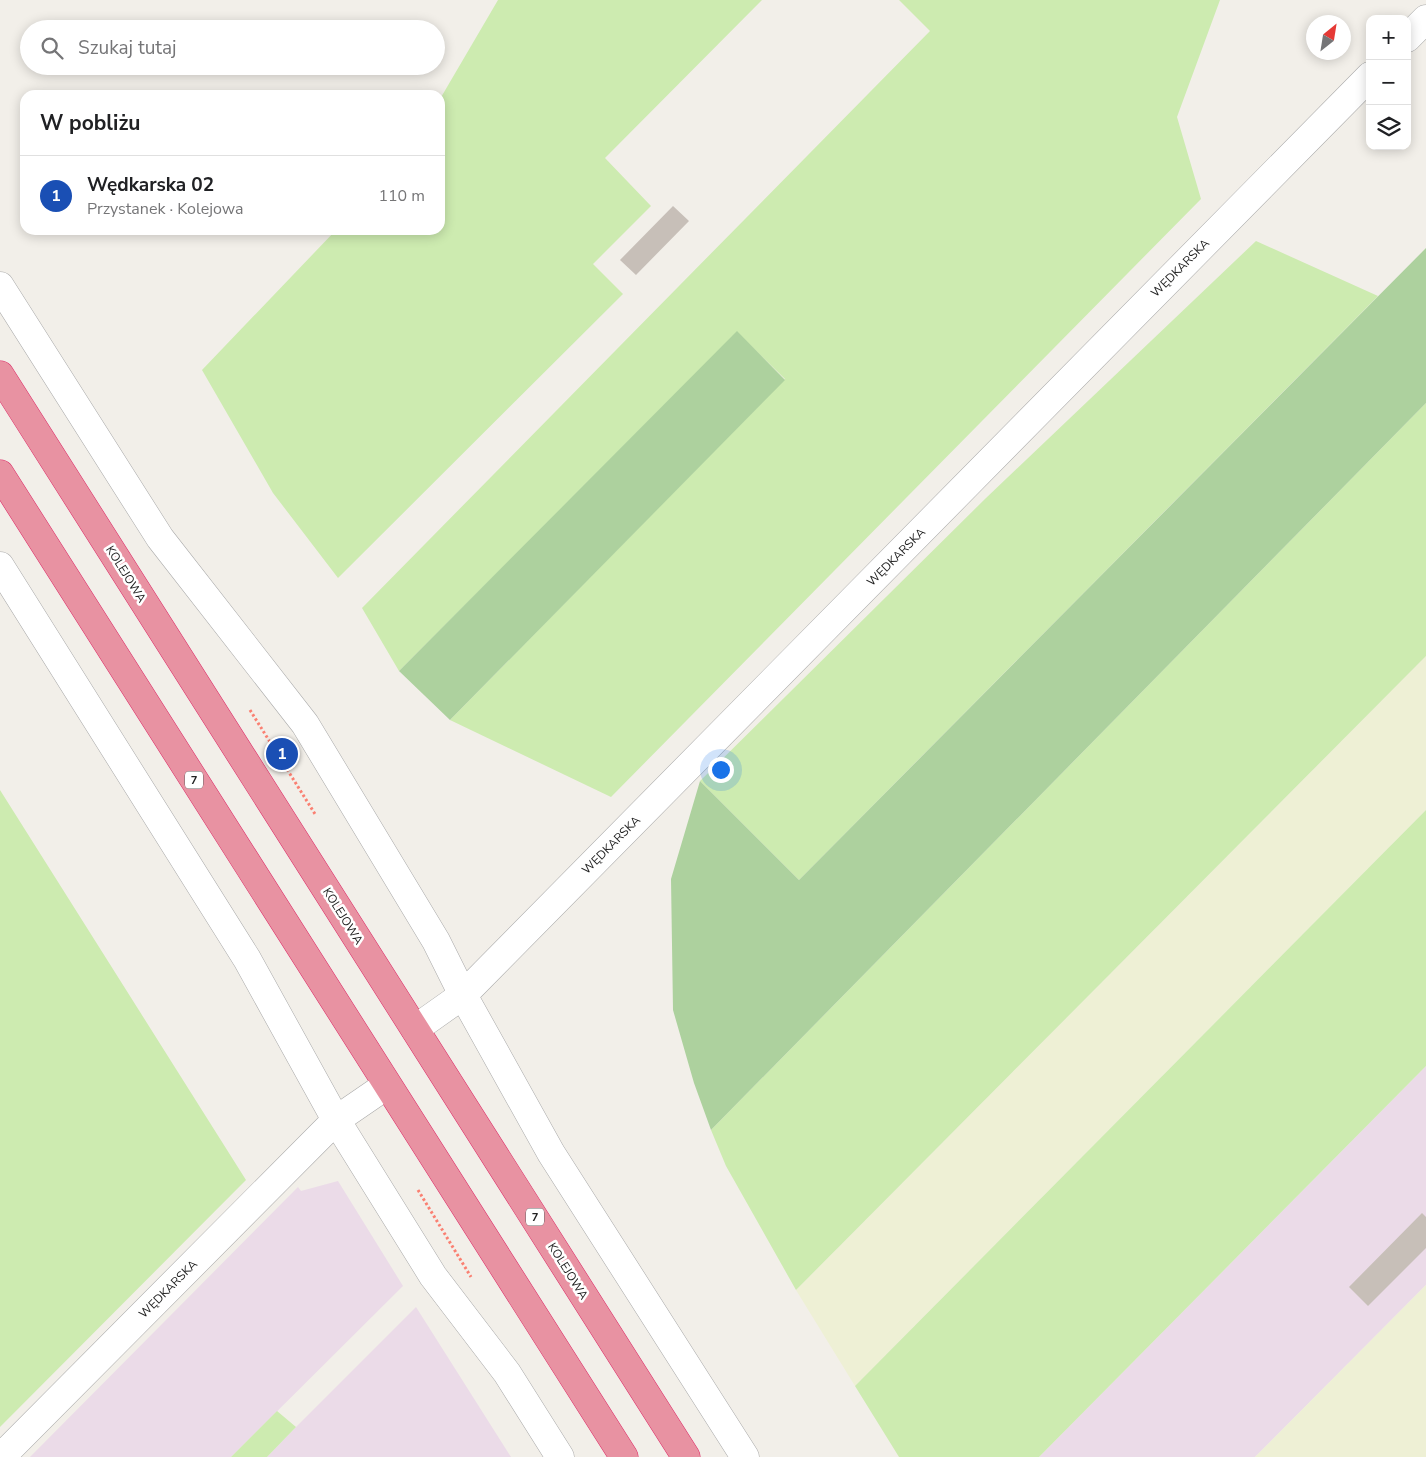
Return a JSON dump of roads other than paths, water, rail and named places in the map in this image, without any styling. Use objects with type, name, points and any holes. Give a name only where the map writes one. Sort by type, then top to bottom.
[{"type":"highway","name":"KOLEJOWA","points":[[0,375],[686,1457]]},
{"type":"highway","name":"7","points":[[0,474],[624,1457]]},
{"type":"street","points":[[1411,34],[1426,19]]},
{"type":"street","name":"WĘDKARSKA","points":[[415,1029],[463,995],[1366,80]]},
{"type":"street","points":[[0,286],[160,538],[305,724],[436,941],[463,995],[551,1152],[745,1457]]},
{"type":"street","points":[[0,566],[247,959],[336,1120],[433,1276],[506,1373],[560,1457]]},
{"type":"street","name":"WĘDKARSKA","points":[[1,1457],[336,1120],[387,1085]]},
{"type":"place","name":"Wędkarska 02","points":[[282,754]]}]
